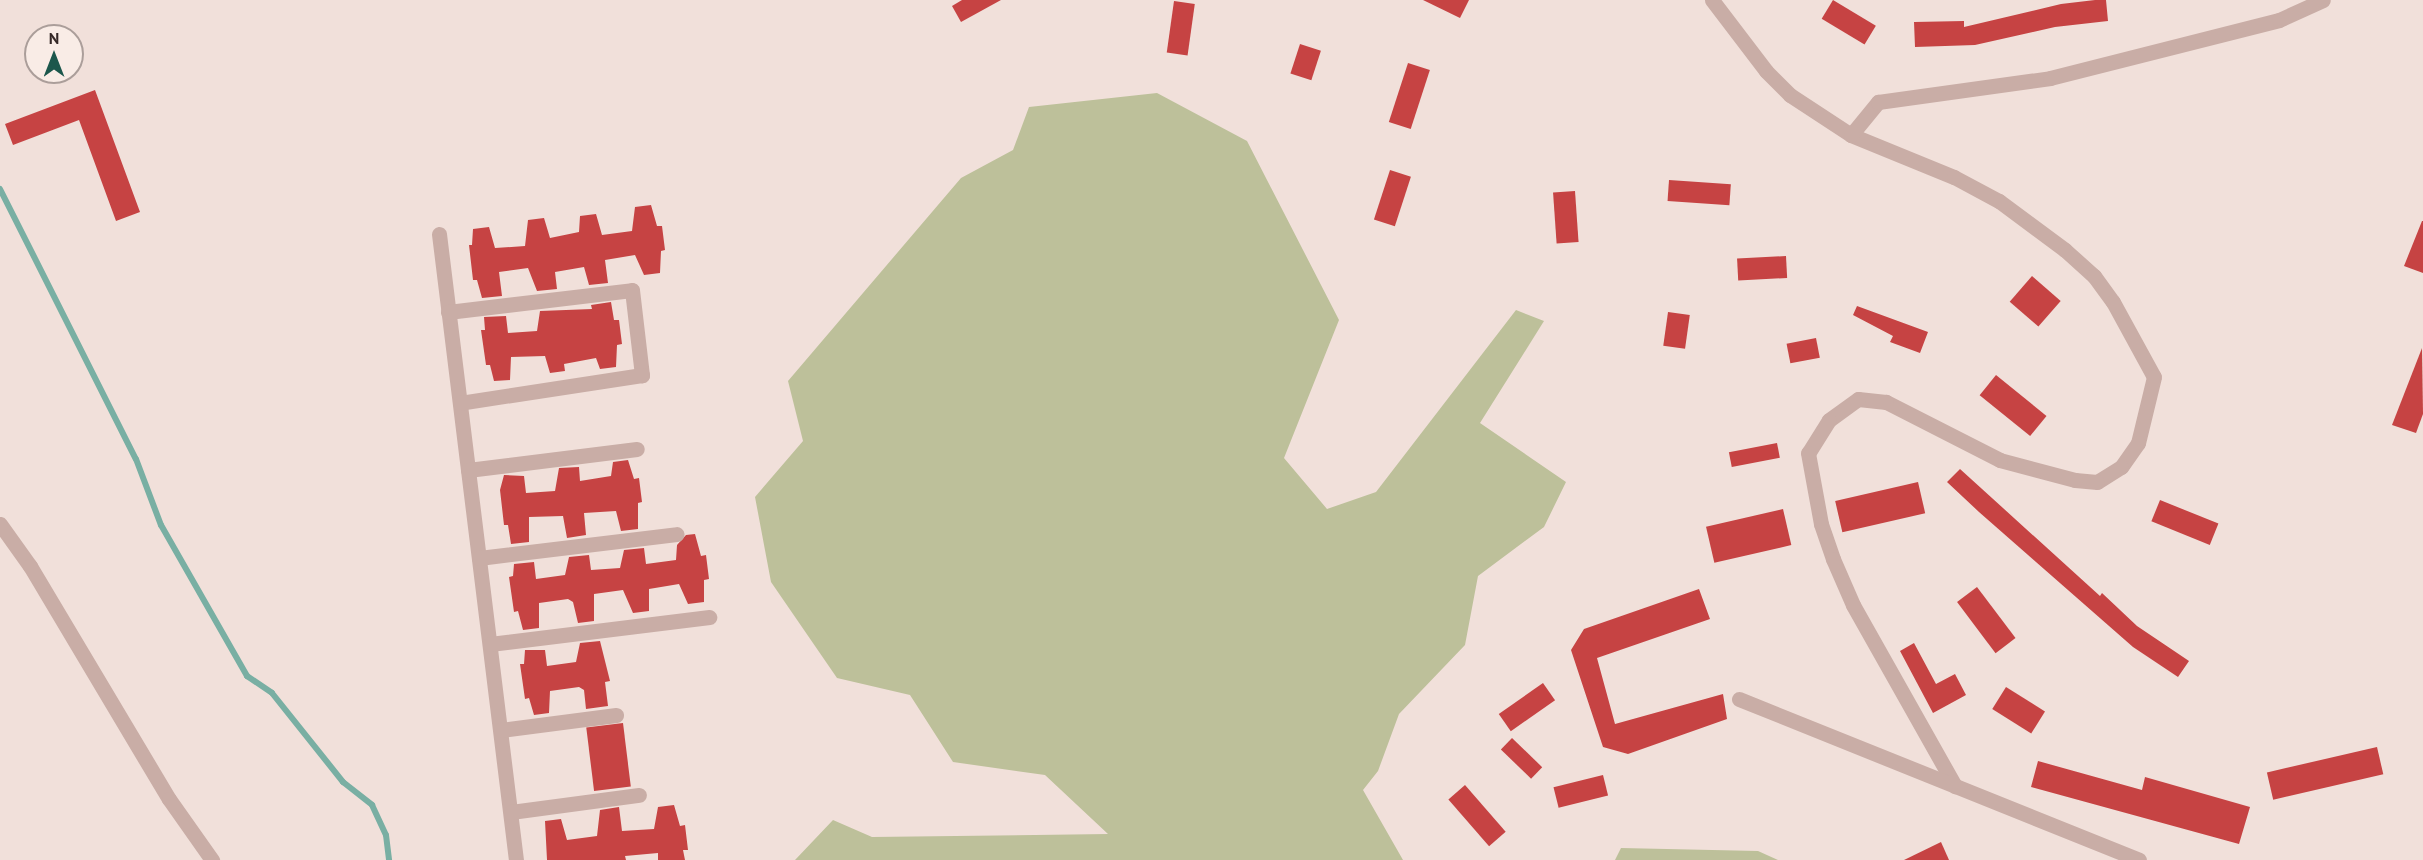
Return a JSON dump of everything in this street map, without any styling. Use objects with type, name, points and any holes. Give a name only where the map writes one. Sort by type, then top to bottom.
[{"type":"street","points":[[1712,0],[1766,71],[1790,95],[1851,135],[1954,177],[2035,225],[2094,276],[2138,344],[2154,377],[2138,443],[2121,467],[2097,482],[2075,480],[2000,460],[1886,402],[1858,399],[1828,420],[1808,453],[1821,524],[1853,605],[1955,786]]},
{"type":"street","points":[[1851,135],[1878,102],[2050,78],[2279,20],[2323,0]]},
{"type":"street","points":[[439,234],[516,860]]},
{"type":"street","points":[[448,312],[632,290],[642,375],[460,403]]},
{"type":"street","points":[[468,470],[637,449]]},
{"type":"street","points":[[0,524],[30,566],[169,799],[212,860]]},
{"type":"street","points":[[479,558],[677,534]]},
{"type":"street","points":[[490,644],[709,617]]},
{"type":"street","points":[[1739,699],[2139,860]]},
{"type":"street","points":[[501,730],[616,715]]},
{"type":"street","points":[[511,812],[639,795]]},
{"type":"green space","points":[[1157,93],[1247,141],[1339,320],[1284,458],[1327,509],[1376,492],[1516,310],[1544,321],[1480,423],[1566,482],[1544,527],[1478,576],[1465,645],[1399,714],[1378,771],[1363,790],[1403,860],[795,860],[833,820],[872,837],[1108,834],[1045,775],[953,762],[910,695],[837,678],[771,582],[755,497],[803,441],[788,381],[961,178],[1013,150],[1029,107]]},
{"type":"green space","points":[[1621,848],[1758,851],[1778,860],[1615,860]]},
{"type":"building","points":[[962,0],[1001,0],[961,22],[952,6]]},
{"type":"building","points":[[1423,0],[1469,0],[1460,18]]},
{"type":"building","points":[[1833,0],[1876,26],[1865,45],[1822,19]]},
{"type":"building","points":[[2106,0],[2108,21],[2055,27],[1975,45],[1915,47],[1914,22],[1964,21],[1964,27],[2061,4]]},
{"type":"building","points":[[1174,1],[1195,4],[1188,55],[1167,52]]},
{"type":"building","points":[[1300,44],[1321,51],[1311,80],[1290,73]]},
{"type":"building","points":[[1408,63],[1430,70],[1411,129],[1389,122]]},
{"type":"building","points":[[95,90],[140,212],[116,221],[79,120],[13,145],[5,124]]},
{"type":"building","points":[[1390,170],[1411,177],[1395,226],[1374,219]]},
{"type":"building","points":[[1669,180],[1731,184],[1729,205],[1668,201]]},
{"type":"building","points":[[1575,191],[1579,242],[1557,243],[1553,193]]},
{"type":"building","points":[[651,205],[657,226],[662,226],[665,250],[661,251],[660,273],[644,275],[635,255],[605,260],[608,283],[589,285],[584,267],[555,272],[557,289],[537,291],[528,268],[499,272],[502,296],[482,298],[477,280],[473,280],[469,245],[472,245],[473,229],[489,227],[495,248],[525,246],[528,220],[544,218],[550,238],[579,232],[580,216],[596,214],[602,235],[632,231],[635,207]]},
{"type":"building","points":[[2423,221],[2423,273],[2404,266]]},
{"type":"building","points":[[1786,256],[1787,278],[1738,281],[1737,259]]},
{"type":"building","points":[[2032,276],[2061,301],[2038,327],[2010,302]]},
{"type":"building","points":[[611,302],[614,320],[619,320],[622,344],[617,345],[616,367],[600,369],[596,358],[564,364],[565,371],[550,373],[545,356],[511,357],[510,380],[494,381],[490,365],[486,365],[481,330],[485,330],[484,317],[506,316],[508,333],[537,331],[540,311],[592,309],[591,305]]},
{"type":"building","points":[[1857,306],[1928,332],[1920,353],[1890,342],[1893,336],[1853,315]]},
{"type":"building","points":[[1668,312],[1690,315],[1685,349],[1663,346]]},
{"type":"building","points":[[1816,338],[1820,358],[1790,363],[1787,344]]},
{"type":"building","points":[[2422,348],[2423,414],[2416,433],[2392,425]]},
{"type":"building","points":[[1996,375],[2047,416],[2030,436],[1980,395]]},
{"type":"building","points":[[1777,443],[1780,458],[1732,467],[1729,452]]},
{"type":"building","points":[[628,460],[634,479],[639,478],[642,502],[638,503],[638,529],[621,531],[616,511],[584,513],[586,535],[567,538],[563,516],[529,517],[529,542],[511,544],[508,525],[504,525],[500,490],[504,475],[524,476],[526,493],[555,491],[559,468],[579,467],[580,481],[611,476],[613,462]]},
{"type":"building","points":[[1960,469],[2100,596],[2102,593],[2137,626],[2189,661],[2178,677],[2133,647],[1947,482]]},
{"type":"building","points":[[1918,482],[1925,513],[1842,532],[1835,501]]},
{"type":"building","points":[[2160,500],[2218,524],[2210,545],[2151,521]]},
{"type":"building","points":[[1783,509],[1791,545],[1714,563],[1706,527]]},
{"type":"building","points":[[695,534],[701,556],[706,555],[709,579],[704,580],[704,602],[688,604],[679,584],[649,589],[649,611],[633,613],[623,590],[594,594],[594,621],[578,623],[573,602],[568,599],[539,603],[539,628],[523,630],[518,611],[514,612],[509,577],[513,576],[514,564],[534,562],[536,579],[565,575],[569,557],[589,555],[591,570],[620,568],[624,550],[644,548],[646,564],[676,560],[677,545],[686,535]]},
{"type":"building","points":[[1977,587],[2016,638],[1996,653],[1957,602]]},
{"type":"building","points":[[1699,589],[1710,619],[1597,658],[1615,724],[1723,694],[1727,719],[1628,754],[1603,747],[1571,650],[1584,629]]},
{"type":"building","points":[[600,641],[610,681],[605,682],[608,706],[586,709],[584,690],[579,687],[550,691],[549,713],[534,715],[529,698],[525,699],[520,664],[524,664],[525,650],[545,650],[547,666],[576,662],[580,643]]},
{"type":"building","points":[[1914,643],[1936,684],[1955,674],[1966,695],[1933,713],[1900,651]]},
{"type":"building","points":[[1543,683],[1555,700],[1511,731],[1499,714]]},
{"type":"building","points":[[2006,687],[2045,711],[2031,733],[1992,709]]},
{"type":"building","points":[[623,723],[631,787],[594,791],[586,728]]},
{"type":"building","points":[[1512,738],[1542,767],[1531,779],[1501,750]]},
{"type":"building","points":[[2377,747],[2383,774],[2273,800],[2267,772]]},
{"type":"building","points":[[2038,761],[2142,790],[2145,777],[2250,807],[2239,844],[2031,787]]},
{"type":"building","points":[[1603,775],[1608,795],[1559,808],[1554,787]]},
{"type":"building","points":[[1465,785],[1506,832],[1489,846],[1448,799]]},
{"type":"building","points":[[674,805],[680,826],[685,825],[688,850],[683,850],[685,860],[658,860],[658,853],[625,856],[626,860],[547,860],[545,821],[561,819],[567,840],[597,836],[600,810],[619,807],[622,831],[654,829],[658,807]]},
{"type":"building","points":[[1941,842],[1949,860],[1904,860]]},
{"type":"waterway","points":[[0,189],[136,459],[161,525],[247,676],[272,693],[343,782],[372,805],[386,835],[389,860]]}]
